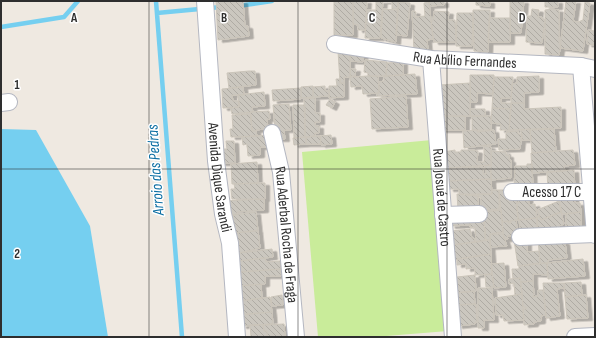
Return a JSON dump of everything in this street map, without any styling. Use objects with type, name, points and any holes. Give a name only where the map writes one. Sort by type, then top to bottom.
[{"type":"street","name":"Avenida Dique Sarandi","points":[[205,1],[216,161],[223,214],[230,243],[237,337]]},
{"type":"street","name":"Rua Abílio Fernandes","points":[[335,44],[431,59],[588,68]]},
{"type":"street","name":"Rua Josué de Castro","points":[[431,59],[453,337]]},
{"type":"street","points":[[520,237],[595,234],[592,192],[588,68]]},
{"type":"street","name":"Rua Aderbal Rocha de Fraga","points":[[272,133],[281,172],[296,337]]},
{"type":"street","name":"Acesso 17 C","points":[[512,192],[592,192]]},
{"type":"street","points":[[443,215],[479,214]]},
{"type":"street","points":[[575,337],[595,336]]},
{"type":"green space","points":[[432,140],[448,331],[374,337],[318,337],[302,152]]},
{"type":"water","points":[[1,129],[36,130],[90,226],[108,337],[1,337]]},
{"type":"building","points":[[216,1],[243,1],[245,26],[248,26],[249,36],[218,40]]},
{"type":"building","points":[[334,1],[353,2],[353,35],[334,35]]},
{"type":"building","points":[[353,1],[367,1],[365,30],[358,30],[358,25],[353,24]]},
{"type":"building","points":[[376,1],[383,1],[380,38],[365,38],[367,10],[376,10]]},
{"type":"building","points":[[383,1],[396,1],[398,3],[398,9],[392,9],[392,2]]},
{"type":"building","points":[[429,1],[444,1],[444,5],[430,6]]},
{"type":"building","points":[[476,1],[490,1],[490,6],[476,5]]},
{"type":"building","points":[[510,1],[524,1],[521,33],[510,33]]},
{"type":"building","points":[[545,1],[558,1],[558,7],[545,7]]},
{"type":"building","points":[[566,1],[576,1],[573,21],[578,22],[583,20],[585,2],[590,3],[583,51],[560,48]]},
{"type":"building","points":[[398,2],[410,3],[407,36],[396,35]]},
{"type":"building","points":[[429,2],[433,39],[427,40],[428,49],[426,51],[414,51],[412,11],[416,12],[415,17],[425,16],[424,3]]},
{"type":"building","points":[[383,9],[398,10],[396,42],[381,38]]},
{"type":"building","points":[[532,9],[539,10],[538,17],[542,17],[542,19],[545,20],[542,43],[526,42],[527,16],[531,16]]},
{"type":"building","points":[[473,10],[490,10],[488,52],[474,51]]},
{"type":"building","points":[[545,10],[559,10],[559,44],[561,44],[559,55],[545,54]]},
{"type":"building","points":[[434,11],[449,12],[448,20],[455,20],[456,42],[434,42],[431,21],[433,21]]},
{"type":"building","points":[[457,13],[473,13],[472,46],[456,46]]},
{"type":"building","points":[[489,18],[510,18],[510,42],[488,42]]},
{"type":"building","points":[[588,30],[595,31],[595,45],[587,44]]},
{"type":"building","points":[[338,51],[350,51],[350,77],[344,77],[344,83],[340,83]]},
{"type":"building","points":[[350,52],[364,53],[363,62],[350,61]]},
{"type":"building","points":[[365,60],[387,62],[386,76],[368,76],[368,73],[364,72]]},
{"type":"building","points":[[403,62],[403,75],[386,76],[387,63]]},
{"type":"building","points":[[350,69],[356,69],[355,76],[350,76]]},
{"type":"building","points":[[255,71],[256,85],[229,88],[227,73]]},
{"type":"building","points":[[415,74],[417,94],[377,96],[377,93],[379,93],[379,82],[384,81],[384,76]]},
{"type":"building","points":[[470,75],[494,75],[493,94],[477,93],[477,102],[470,102]]},
{"type":"building","points":[[378,76],[379,93],[363,94],[362,86],[351,87],[350,77]]},
{"type":"building","points":[[539,76],[539,92],[524,93],[524,103],[511,103],[512,84],[517,83],[517,77]]},
{"type":"building","points":[[494,77],[513,77],[511,98],[501,98],[501,103],[511,103],[511,109],[492,108]]},
{"type":"building","points":[[336,79],[340,79],[340,83],[344,83],[344,97],[329,98],[329,86],[337,86]]},
{"type":"building","points":[[470,83],[470,116],[441,116],[439,85]]},
{"type":"building","points":[[313,86],[313,97],[301,98],[301,87]]},
{"type":"building","points":[[325,86],[325,91],[329,91],[329,96],[313,97],[313,87]]},
{"type":"building","points":[[243,87],[244,95],[232,95],[233,101],[239,101],[239,107],[223,108],[222,89]]},
{"type":"building","points":[[301,88],[301,99],[273,101],[272,90]]},
{"type":"building","points":[[264,92],[265,106],[252,107],[253,112],[232,114],[231,108],[239,107],[238,95]]},
{"type":"building","points":[[406,96],[408,127],[372,129],[370,99]]},
{"type":"building","points":[[315,98],[315,113],[320,113],[320,122],[315,122],[315,126],[319,126],[319,133],[315,133],[315,136],[305,137],[304,99]]},
{"type":"building","points":[[330,99],[335,102],[332,108],[326,105]]},
{"type":"building","points":[[511,103],[524,103],[524,109],[561,107],[561,128],[509,130]]},
{"type":"building","points":[[289,104],[291,130],[284,130],[285,139],[276,139],[273,105]]},
{"type":"building","points":[[293,105],[305,105],[305,137],[294,138]]},
{"type":"building","points":[[492,108],[511,109],[509,130],[500,130],[501,124],[491,123]]},
{"type":"building","points":[[470,109],[485,109],[485,116],[470,116]]},
{"type":"building","points":[[269,111],[270,119],[267,119],[268,128],[252,131],[250,112]]},
{"type":"building","points":[[251,114],[252,131],[256,131],[257,136],[231,137],[230,129],[233,129],[232,115]]},
{"type":"building","points":[[441,116],[465,116],[465,130],[442,130]]},
{"type":"building","points":[[472,116],[491,116],[491,130],[472,130]]},
{"type":"building","points":[[530,129],[531,140],[522,140],[521,130]]},
{"type":"building","points":[[554,129],[556,151],[532,153],[530,130]]},
{"type":"building","points":[[477,130],[477,132],[494,130],[496,144],[464,148],[463,131]]},
{"type":"building","points":[[518,131],[518,134],[522,134],[520,149],[499,150],[498,139],[506,139],[506,132]]},
{"type":"building","points":[[268,135],[268,147],[260,147],[260,155],[248,156],[247,144],[243,145],[242,137]]},
{"type":"building","points":[[331,135],[332,144],[321,145],[320,136]]},
{"type":"building","points":[[320,136],[321,144],[306,144],[306,137]]},
{"type":"building","points":[[306,137],[306,144],[294,145],[293,138]]},
{"type":"building","points":[[226,141],[234,141],[235,163],[221,163],[221,149],[227,149]]},
{"type":"building","points":[[484,146],[491,147],[491,165],[446,168],[444,152],[455,150],[455,152],[461,152],[461,150],[478,151],[477,162],[484,162]]},
{"type":"building","points":[[573,150],[575,165],[564,166],[565,171],[532,173],[531,153]]},
{"type":"building","points":[[491,151],[506,152],[506,155],[509,155],[509,160],[511,160],[511,178],[491,180]]},
{"type":"building","points":[[257,162],[258,183],[232,184],[231,164]]},
{"type":"building","points":[[527,164],[532,164],[533,188],[514,189],[515,166],[527,166]]},
{"type":"building","points":[[490,165],[491,179],[447,181],[446,168],[483,167],[483,174],[486,174],[485,166]]},
{"type":"building","points":[[574,170],[575,190],[548,191],[547,172]]},
{"type":"building","points":[[491,179],[492,194],[459,194],[459,189],[449,189],[449,181]]},
{"type":"building","points":[[265,183],[265,199],[232,199],[231,189],[235,189],[234,184]]},
{"type":"building","points":[[491,190],[499,190],[499,209],[481,210],[481,197],[478,197],[478,194],[492,194]]},
{"type":"building","points":[[499,190],[508,190],[516,195],[518,220],[502,222]]},
{"type":"building","points":[[457,194],[478,196],[478,211],[458,210]]},
{"type":"building","points":[[518,197],[528,197],[529,205],[535,204],[537,218],[518,220]]},
{"type":"building","points":[[574,197],[575,203],[580,203],[581,212],[562,214],[559,198]]},
{"type":"building","points":[[264,199],[264,210],[237,212],[237,214],[233,215],[232,213],[226,214],[224,201]]},
{"type":"building","points":[[559,201],[561,212],[541,220],[537,210]]},
{"type":"building","points":[[501,210],[503,232],[490,234],[490,239],[486,240],[483,212]]},
{"type":"building","points":[[256,212],[258,231],[234,233],[233,215]]},
{"type":"building","points":[[561,212],[564,224],[559,226],[560,228],[537,233],[537,217],[539,216],[541,220]]},
{"type":"building","points":[[581,212],[581,231],[566,232],[566,214]]},
{"type":"building","points":[[484,217],[485,240],[476,242],[475,227],[470,227],[470,218]]},
{"type":"building","points":[[470,218],[470,225],[451,226],[450,219]]},
{"type":"building","points":[[537,218],[537,231],[521,235],[519,220]]},
{"type":"building","points":[[516,220],[518,235],[507,236],[508,239],[504,239],[502,222],[508,221],[508,223],[511,223],[510,221]]},
{"type":"building","points":[[470,229],[472,238],[474,238],[475,242],[452,245],[451,231]]},
{"type":"building","points":[[258,230],[260,248],[239,253],[236,233]]},
{"type":"building","points":[[490,234],[503,234],[507,246],[490,247]]},
{"type":"building","points":[[538,238],[565,242],[567,258],[548,260],[548,263],[540,263]]},
{"type":"building","points":[[527,239],[527,252],[539,251],[540,263],[518,266],[514,240]]},
{"type":"building","points":[[490,240],[491,254],[453,260],[452,245]]},
{"type":"building","points":[[272,249],[273,257],[239,261],[239,253]]},
{"type":"building","points":[[491,254],[492,274],[475,275],[475,268],[466,269],[466,264],[457,265],[457,259]]},
{"type":"building","points":[[265,258],[266,262],[280,261],[281,269],[240,272],[239,261]]},
{"type":"building","points":[[583,259],[585,276],[548,279],[547,263]]},
{"type":"building","points":[[504,263],[506,287],[494,288],[491,264]]},
{"type":"building","points":[[547,263],[548,275],[533,274],[533,281],[521,282],[520,278],[513,279],[512,269],[519,269],[519,266]]},
{"type":"building","points":[[281,269],[281,276],[265,276],[265,284],[238,286],[238,272]]},
{"type":"building","points":[[492,274],[494,287],[486,287],[485,275]]},
{"type":"building","points":[[475,275],[476,291],[455,293],[455,291],[458,291],[457,277]]},
{"type":"building","points":[[520,278],[522,294],[515,295],[514,283],[509,284],[509,279]]},
{"type":"building","points":[[533,281],[534,295],[532,297],[538,296],[538,290],[543,290],[546,315],[541,316],[541,321],[534,322],[534,324],[524,325],[523,309],[526,309],[526,307],[523,307],[521,282]]},
{"type":"building","points":[[581,282],[582,295],[565,297],[564,283]]},
{"type":"building","points":[[543,283],[564,283],[564,288],[557,289],[560,316],[546,318]]},
{"type":"building","points":[[261,284],[262,298],[240,301],[238,286]]},
{"type":"building","points":[[478,288],[492,288],[494,320],[484,320],[484,328],[478,328]]},
{"type":"building","points":[[474,291],[475,304],[456,305],[455,293]]},
{"type":"building","points":[[522,294],[524,320],[504,321],[503,315],[496,315],[495,298]]},
{"type":"building","points":[[282,295],[283,305],[272,306],[271,297]]},
{"type":"building","points":[[586,295],[588,318],[567,319],[565,297]]},
{"type":"building","points":[[270,297],[272,312],[244,314],[243,301]]},
{"type":"building","points":[[476,304],[477,322],[475,322],[475,324],[458,326],[456,305]]},
{"type":"building","points":[[272,312],[273,324],[242,326],[242,315]]},
{"type":"building","points":[[273,324],[263,325],[264,331],[267,331],[267,337],[251,337],[250,325]]},
{"type":"building","points":[[284,324],[285,337],[267,337],[267,331],[264,331],[263,325]]},
{"type":"waterway","points":[[1,27],[64,17],[78,1]]},
{"type":"waterway","name":"Arroio das Pedras","points":[[156,1],[182,337]]},
{"type":"waterway","points":[[238,6],[272,1]]},
{"type":"waterway","points":[[157,13],[221,7]]}]
